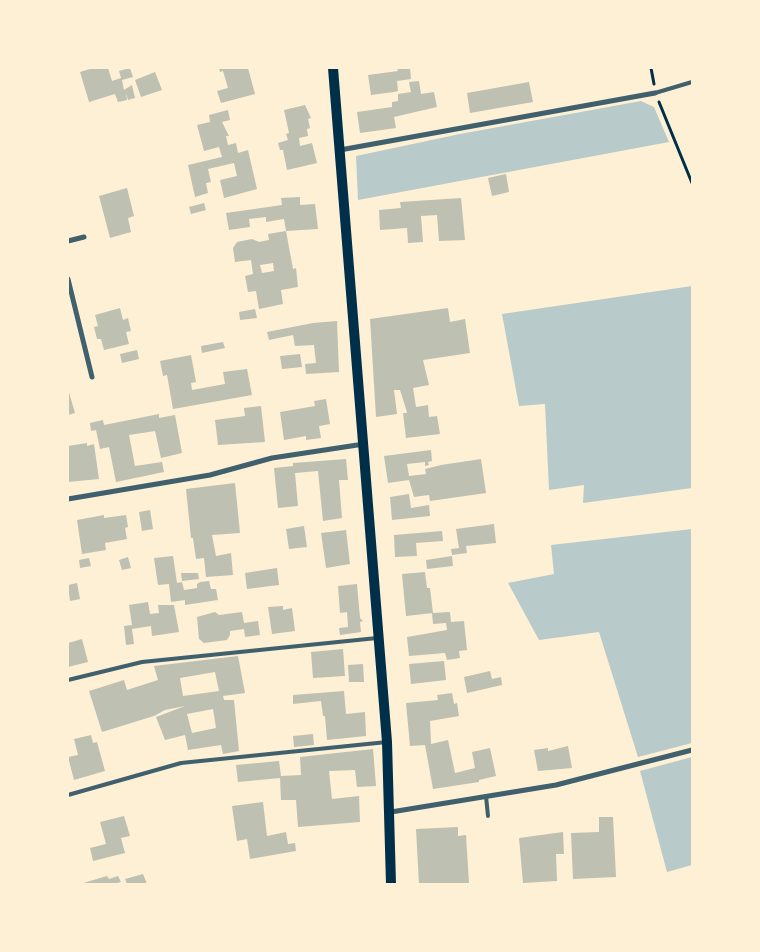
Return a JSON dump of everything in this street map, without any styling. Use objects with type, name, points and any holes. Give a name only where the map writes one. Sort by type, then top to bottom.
[{"type":"main road","points":[[333,68],[387,742],[391,812],[391,884]]},
{"type":"street","points":[[340,150],[655,93]]},
{"type":"street","points":[[68,241],[84,237]]},
{"type":"street","points":[[68,279],[92,377]]},
{"type":"street","points":[[68,499],[210,475],[272,458],[364,444]]},
{"type":"street","points":[[391,812],[556,785],[692,750]]},
{"type":"lane","points":[[655,93],[692,82]]},
{"type":"lane","points":[[68,680],[142,662],[379,638]]},
{"type":"lane","points":[[68,795],[181,763],[387,742]]},
{"type":"lane","points":[[486,796],[488,816]]},
{"type":"path","points":[[651,68],[655,93],[692,183]]},
{"type":"shaded area","points":[[641,101],[654,107],[669,142],[358,200],[356,156],[460,134]]},
{"type":"shaded area","points":[[692,286],[692,488],[583,503],[584,485],[549,490],[545,404],[519,406],[502,314]]},
{"type":"shaded area","points":[[692,529],[692,743],[638,757],[599,632],[539,640],[508,583],[554,574],[551,545]]},
{"type":"shaded area","points":[[692,757],[692,865],[667,872],[640,771]]},
{"type":"building","points":[[93,68],[108,68],[112,81],[121,78],[119,71],[130,68],[133,77],[122,80],[124,90],[132,85],[135,98],[128,100],[126,93],[127,100],[118,102],[115,94],[89,102],[80,72]]},
{"type":"building","points":[[219,68],[248,68],[255,94],[221,103],[217,91],[228,88],[223,71],[220,72]]},
{"type":"building","points":[[397,68],[410,68],[411,79],[397,81],[398,91],[371,95],[368,75],[398,71]]},
{"type":"building","points":[[155,72],[162,90],[141,97],[135,80]]},
{"type":"building","points":[[419,81],[421,94],[434,92],[437,107],[394,117],[396,128],[360,133],[357,112],[392,107],[392,102],[398,101],[398,94],[411,92],[409,82]]},
{"type":"building","points":[[529,82],[533,102],[470,113],[467,93]]},
{"type":"building","points":[[305,105],[311,118],[308,119],[310,128],[307,129],[308,136],[299,138],[300,146],[312,143],[317,163],[287,170],[283,150],[280,150],[278,143],[288,140],[286,134],[289,133],[284,110]]},
{"type":"building","points":[[228,110],[230,120],[222,122],[229,136],[226,136],[228,145],[236,143],[238,153],[248,150],[257,189],[224,198],[220,180],[237,176],[234,163],[208,169],[211,182],[206,183],[208,193],[195,197],[188,165],[222,157],[219,147],[204,151],[197,125],[210,122],[209,115]]},
{"type":"building","points":[[506,174],[509,192],[492,196],[488,178]]},
{"type":"building","points":[[127,188],[134,216],[128,218],[131,232],[110,238],[99,196]]},
{"type":"building","points":[[300,197],[300,205],[315,204],[318,229],[286,231],[284,219],[266,222],[266,217],[249,219],[250,227],[229,230],[226,213],[282,205],[281,198]]},
{"type":"building","points":[[461,198],[465,240],[439,241],[437,215],[421,216],[423,242],[408,243],[407,228],[380,230],[379,210],[401,208],[400,202]]},
{"type":"building","points":[[204,203],[206,210],[191,214],[189,207]]},
{"type":"building","points":[[286,231],[293,269],[296,268],[298,287],[281,290],[283,304],[259,309],[256,291],[248,292],[245,276],[253,274],[251,260],[235,262],[233,248],[237,242],[252,239],[259,242],[269,240],[268,234]],"holes":[[[273,263],[274,271],[262,273],[260,265]]]},
{"type":"building","points":[[120,308],[123,320],[128,318],[131,331],[126,332],[129,344],[104,350],[101,339],[97,339],[94,327],[98,326],[95,315]]},
{"type":"building","points":[[448,308],[450,322],[465,319],[470,353],[423,360],[429,385],[413,388],[416,407],[428,405],[429,417],[437,416],[440,434],[406,438],[403,413],[407,413],[400,390],[394,390],[397,414],[376,417],[370,319]]},
{"type":"building","points":[[255,309],[257,318],[240,320],[239,312]]},
{"type":"building","points":[[337,321],[339,372],[306,374],[305,364],[316,363],[314,345],[295,346],[293,335],[269,340],[267,332],[313,323]]},
{"type":"building","points":[[223,342],[225,348],[202,353],[201,346]]},
{"type":"building","points":[[137,350],[139,359],[122,363],[120,354]]},
{"type":"building","points":[[300,354],[302,367],[282,369],[280,356]]},
{"type":"building","points":[[191,355],[196,382],[191,383],[192,390],[225,384],[223,372],[247,369],[252,395],[173,409],[167,375],[163,376],[160,361]]},
{"type":"building","points":[[68,389],[75,413],[68,415]]},
{"type":"building","points":[[326,399],[330,424],[319,426],[321,438],[306,440],[306,436],[284,440],[280,412],[315,406],[314,401]]},
{"type":"building","points":[[261,406],[265,442],[218,445],[215,420],[245,416],[244,408]]},
{"type":"building","points":[[159,414],[159,418],[175,415],[182,453],[161,458],[155,431],[129,435],[135,466],[162,462],[164,472],[116,482],[109,447],[100,449],[96,430],[91,431],[90,423],[103,420],[104,425]]},
{"type":"building","points":[[87,443],[87,446],[94,444],[99,479],[68,482],[68,446]]},
{"type":"building","points":[[431,450],[432,461],[428,462],[429,465],[425,466],[425,462],[407,464],[409,476],[426,474],[425,469],[441,465],[481,459],[486,493],[430,501],[429,495],[414,497],[409,480],[388,483],[384,456]]},
{"type":"building","points":[[346,459],[348,480],[339,480],[342,518],[323,521],[318,471],[295,473],[298,506],[278,508],[274,468],[293,466],[293,463]]},
{"type":"building","points":[[235,483],[240,533],[212,535],[216,556],[231,553],[233,575],[206,577],[204,558],[196,559],[193,538],[191,538],[186,489]]},
{"type":"building","points":[[409,494],[411,508],[429,505],[430,516],[392,520],[390,497]]},
{"type":"building","points":[[150,510],[153,529],[142,531],[139,512]]},
{"type":"building","points":[[104,515],[104,518],[126,515],[128,527],[125,528],[127,539],[105,543],[106,550],[82,554],[77,520]]},
{"type":"building","points":[[494,524],[496,543],[466,546],[467,553],[452,555],[451,549],[459,548],[456,529]]},
{"type":"building","points":[[304,526],[307,547],[289,549],[286,529]]},
{"type":"building","points":[[346,530],[350,564],[326,568],[321,533]]},
{"type":"building","points":[[442,531],[443,541],[416,543],[417,556],[395,557],[394,535]]},
{"type":"building","points":[[173,556],[177,583],[182,582],[184,590],[197,588],[197,584],[200,582],[209,581],[211,589],[216,589],[218,600],[185,605],[185,600],[171,602],[169,584],[158,585],[154,558]]},
{"type":"building","points":[[452,556],[453,566],[427,569],[426,560]]},
{"type":"building","points":[[128,557],[131,568],[122,570],[119,560]]},
{"type":"building","points":[[89,558],[91,566],[80,568],[79,560]]},
{"type":"building","points":[[277,568],[279,585],[247,589],[245,573]]},
{"type":"building","points":[[425,572],[427,588],[430,588],[433,613],[406,616],[402,574]]},
{"type":"building","points":[[181,573],[198,573],[199,579],[182,581]]},
{"type":"building","points":[[77,583],[80,599],[70,601],[68,585]]},
{"type":"building","points":[[357,584],[360,618],[363,621],[360,622],[361,632],[340,635],[339,628],[348,627],[347,612],[340,613],[338,586]]},
{"type":"building","points":[[148,602],[150,614],[159,613],[158,605],[174,605],[179,632],[152,636],[151,626],[132,629],[134,644],[126,645],[124,626],[132,625],[129,605]]},
{"type":"building","points":[[283,606],[283,610],[292,608],[295,631],[272,634],[268,607]]},
{"type":"building","points":[[215,612],[219,615],[242,612],[244,623],[258,621],[260,635],[245,637],[244,629],[230,631],[227,640],[204,643],[199,639],[197,617]]},
{"type":"building","points":[[450,612],[451,622],[464,621],[467,650],[459,651],[460,658],[447,660],[445,653],[409,656],[407,637],[447,630],[446,623],[433,624],[432,613]]},
{"type":"building","points":[[82,639],[88,662],[68,667],[68,643]]},
{"type":"building","points":[[343,649],[345,676],[313,678],[311,652]]},
{"type":"building","points":[[238,656],[245,693],[223,696],[224,700],[234,700],[239,751],[223,754],[221,745],[188,750],[185,735],[165,740],[156,717],[185,706],[165,710],[154,716],[102,732],[89,691],[124,680],[127,690],[158,680],[154,666]],"holes":[[[215,672],[219,691],[183,696],[180,678]],[[213,709],[216,728],[192,733],[187,714]]]},
{"type":"building","points":[[444,661],[446,680],[411,684],[409,664]]},
{"type":"building","points":[[363,664],[364,682],[349,682],[348,665]]},
{"type":"building","points":[[490,671],[492,679],[501,677],[502,685],[467,693],[464,677]]},
{"type":"building","points":[[344,691],[346,714],[365,712],[366,736],[327,740],[325,716],[323,716],[321,701],[293,704],[293,695]]},
{"type":"building","points":[[452,693],[454,704],[457,703],[459,716],[430,721],[431,744],[448,740],[455,773],[475,768],[472,752],[490,748],[496,776],[479,780],[479,782],[433,789],[425,745],[410,746],[406,703],[438,700],[437,695]]},
{"type":"building","points":[[313,734],[314,745],[294,747],[293,736]]},
{"type":"building","points":[[91,735],[93,743],[97,742],[105,771],[74,780],[68,757],[78,755],[74,739]]},
{"type":"building","points":[[568,746],[572,768],[538,771],[534,750],[548,748],[548,751]]},
{"type":"building","points":[[373,749],[376,786],[357,787],[355,770],[329,771],[332,799],[359,796],[360,822],[298,827],[296,800],[281,800],[280,778],[238,782],[236,765],[279,761],[281,776],[301,775],[300,757]]},
{"type":"building","points":[[263,802],[267,836],[286,832],[288,844],[295,843],[296,851],[250,859],[247,839],[237,841],[232,806]]},
{"type":"building","points":[[124,816],[130,836],[121,838],[125,853],[93,861],[90,848],[106,844],[100,822]]},
{"type":"building","points":[[599,817],[613,817],[616,877],[573,879],[571,833],[599,832]]},
{"type":"building","points":[[458,827],[458,836],[466,835],[469,883],[419,884],[416,829]]},
{"type":"building","points":[[563,832],[564,854],[556,854],[557,881],[523,883],[519,838]]},
{"type":"building","points":[[143,874],[147,884],[127,884],[125,879]]},
{"type":"building","points":[[107,876],[109,879],[118,876],[121,882],[114,884],[80,884]]}]
